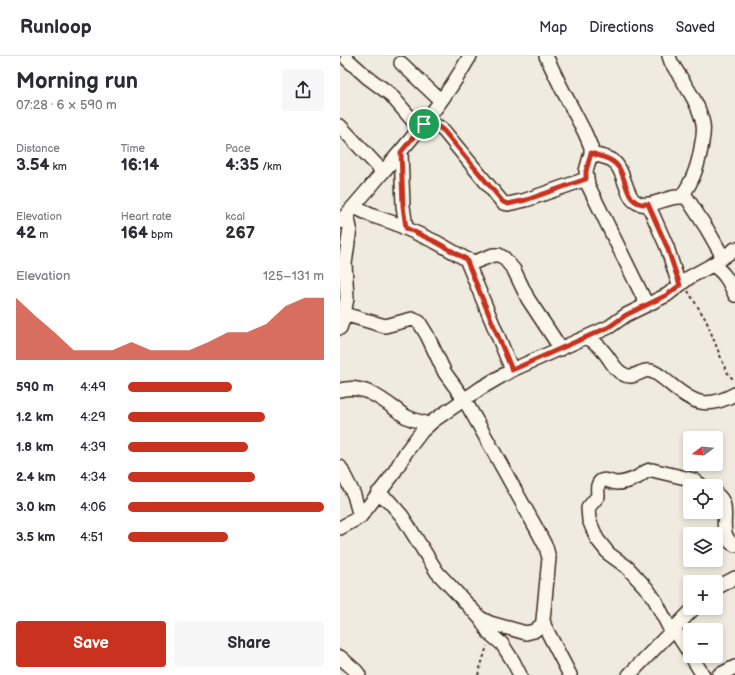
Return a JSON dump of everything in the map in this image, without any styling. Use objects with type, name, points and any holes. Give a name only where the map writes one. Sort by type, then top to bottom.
[{"type":"street","points":[[347,214],[422,126],[441,101],[470,56]]},
{"type":"street","points":[[546,56],[591,147],[591,153],[586,171],[586,179],[592,195],[647,306]]},
{"type":"street","points":[[669,56],[695,104],[704,125],[704,134],[698,165],[694,177],[682,196]]},
{"type":"street","points":[[347,59],[363,74],[390,94],[422,126],[439,127],[444,131],[503,202],[508,204],[526,200],[586,179]]},
{"type":"street","points":[[401,63],[441,101]]},
{"type":"street","points":[[340,126],[383,172]]},
{"type":"street","points":[[401,152],[403,206],[406,228]]},
{"type":"street","points":[[591,153],[612,160],[619,167],[634,202],[648,204],[682,196],[687,198],[708,229],[723,257]]},
{"type":"street","points":[[648,204],[681,284]]},
{"type":"street","points":[[347,214],[373,216],[406,228],[436,242],[466,259],[476,262],[493,255],[499,255],[504,258],[514,270],[528,299],[560,349]]},
{"type":"street","points":[[340,328],[343,320],[347,288],[345,264],[350,228],[347,214]]},
{"type":"street","points":[[340,528],[360,517],[392,476],[406,452],[432,420],[512,370],[609,327],[626,315],[667,295],[690,277],[712,265],[735,249]]},
{"type":"street","points":[[466,259],[512,370]]},
{"type":"street","points":[[712,265],[723,273],[735,295]]},
{"type":"street","points":[[344,314],[385,326],[412,319],[419,322],[427,334],[445,373],[464,399],[546,547],[549,558],[544,623],[559,656],[570,675]]},
{"type":"street","points":[[587,337],[600,347],[614,367],[622,374],[633,376],[646,370],[652,371],[680,392],[698,402],[719,402],[735,394]]},
{"type":"street","points":[[340,390],[357,388],[365,391],[388,402],[406,416],[429,424]]},
{"type":"street","points":[[340,467],[354,495],[360,517]]},
{"type":"street","points":[[683,645],[648,590],[627,567],[610,554],[597,539],[589,520],[588,508],[598,496],[598,486],[600,482],[604,480],[613,483],[625,482],[638,477],[647,470],[690,479]]},
{"type":"street","points":[[378,493],[389,501],[402,516],[437,572],[480,618],[489,633],[502,644],[520,675]]},
{"type":"street","points":[[723,500],[726,510],[725,536],[728,541],[735,545]]},
{"type":"street","points":[[723,584],[735,578]]},
{"type":"street","points":[[629,675],[687,615]]},
{"type":"street","points":[[480,618],[526,633],[534,631],[544,623]]},
{"type":"street","points":[[340,658],[359,675]]},
{"type":"street","points":[[695,663],[703,675]]},
{"type":"street","points":[[719,675],[735,667]]},
{"type":"path","points":[[681,284],[706,320],[725,368],[735,381]]},
{"type":"path","points":[[478,675],[487,648],[489,633]]},
{"type":"route","points":[[424,124],[439,127],[444,131],[503,202],[508,204],[526,200],[586,179],[586,171],[591,153],[612,160],[619,167],[634,202],[648,204],[667,247],[680,285],[667,295],[626,315],[609,327],[512,370],[466,259],[436,242],[406,228],[403,206],[401,152],[424,124]]}]
